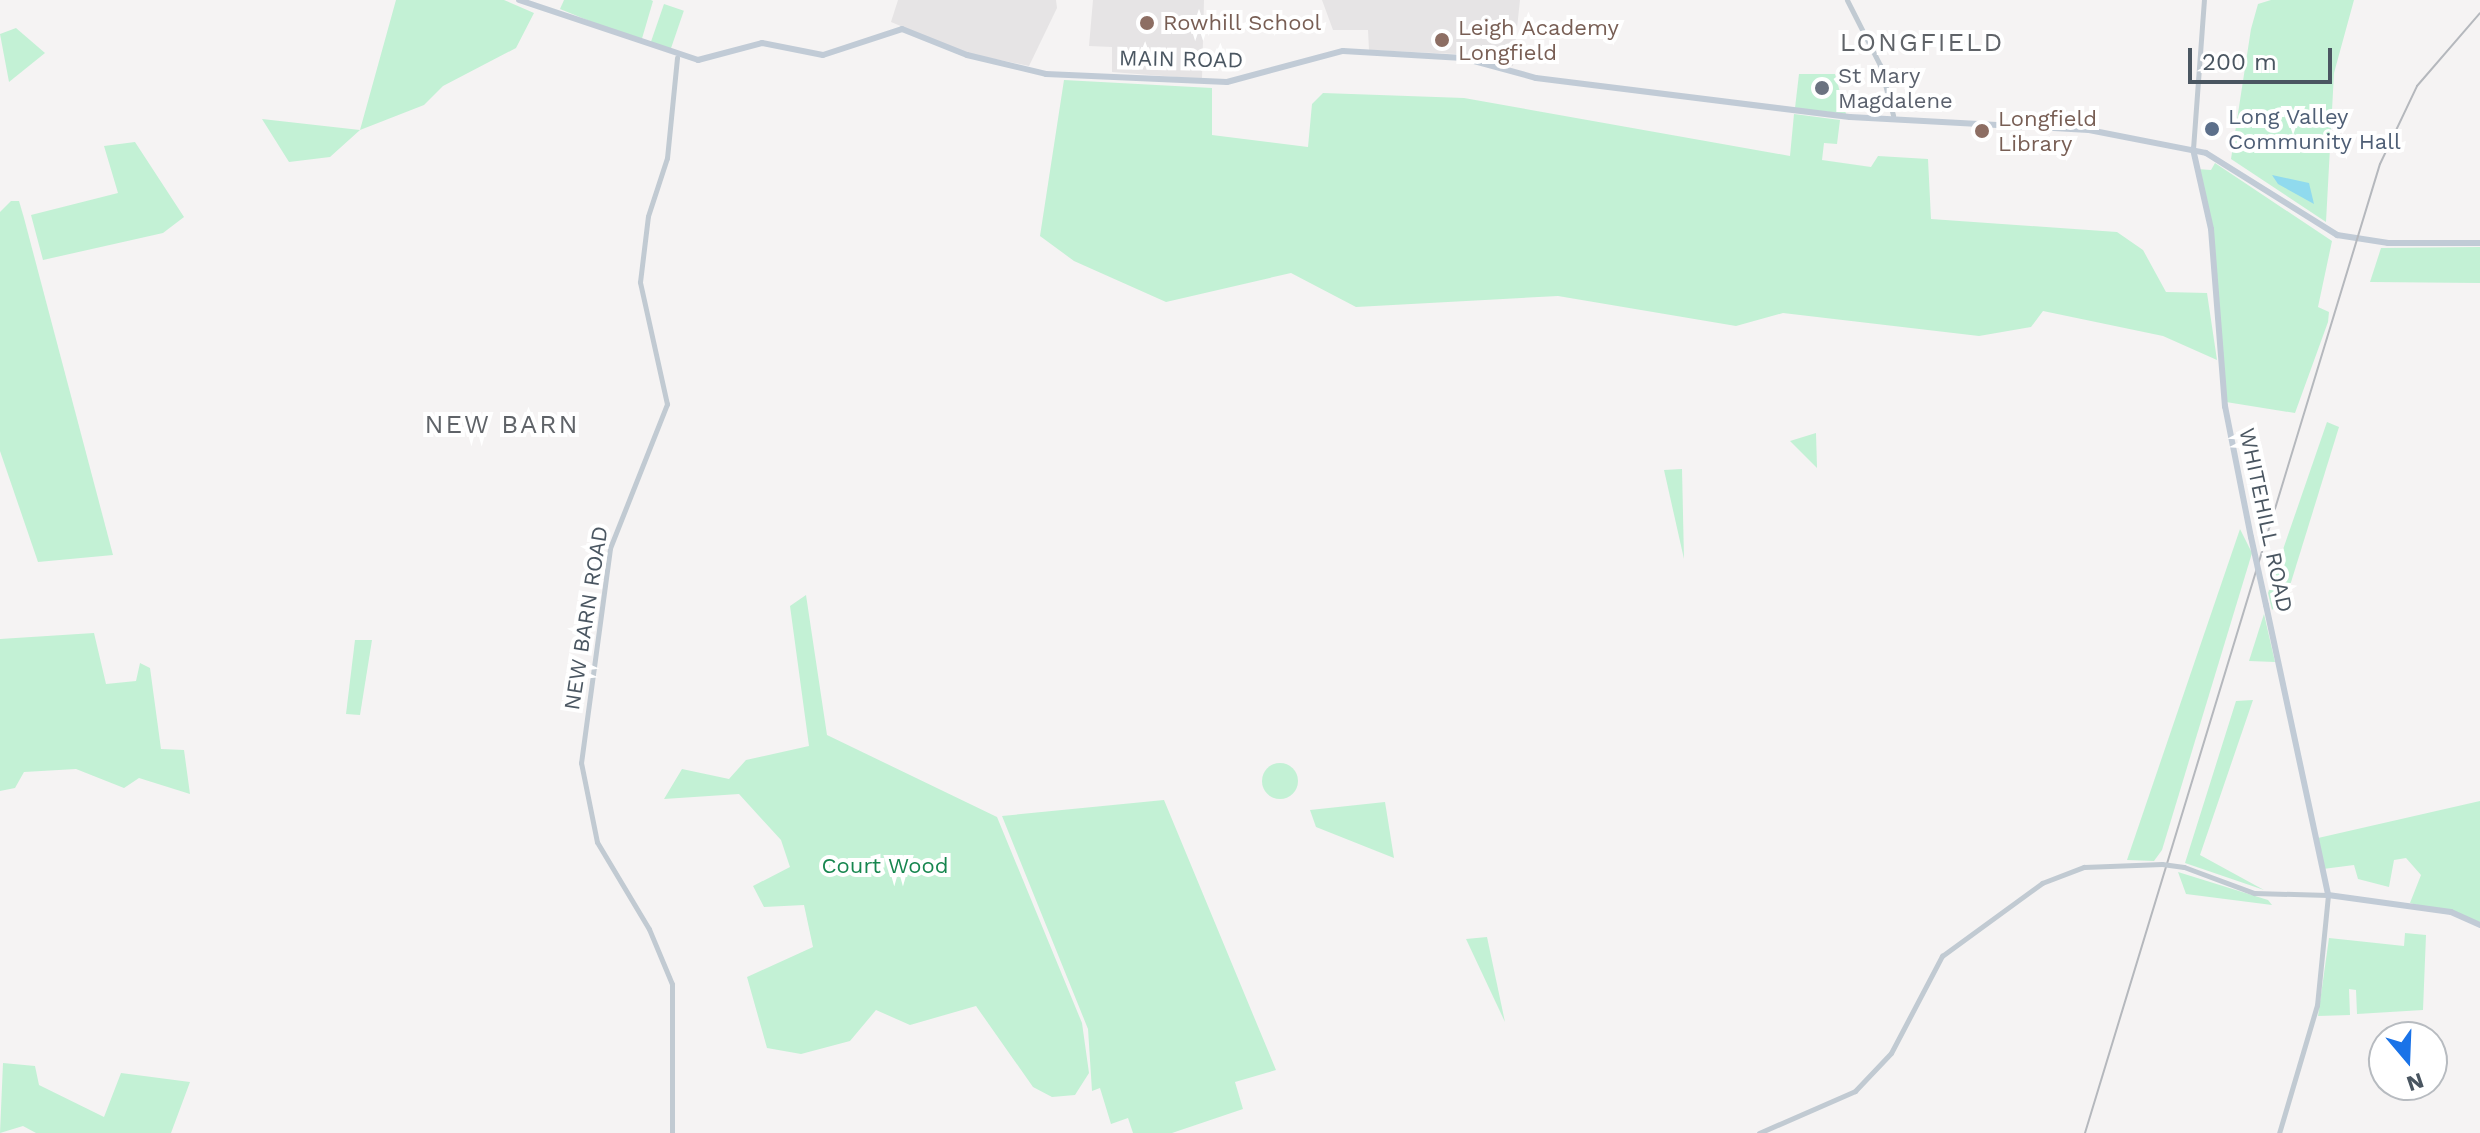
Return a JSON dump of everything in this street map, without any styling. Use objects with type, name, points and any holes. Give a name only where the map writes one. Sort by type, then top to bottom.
[{"type":"main road","name":"MAIN ROAD","points":[[519,0],[677,57],[713,60],[762,43],[823,55],[902,29],[967,55],[1048,74],[1245,81],[1343,51],[1463,58],[1606,88],[1850,117],[1893,115],[2089,130],[2193,149]]},
{"type":"main road","points":[[2193,149],[2337,235],[2380,243],[2480,243]]},
{"type":"main road","name":"WHITEHILL ROAD","points":[[2193,149],[2211,229],[2225,406],[2328,895]]},
{"type":"main road","points":[[2328,895],[2451,912],[2480,925]]},
{"type":"street","points":[[1847,0],[1880,65],[1893,115]]},
{"type":"street","points":[[2193,149],[2204,0]]},
{"type":"street","name":"NEW BARN ROAD","points":[[672,1133],[672,984],[649,928],[597,842],[581,763],[610,548],[667,404],[640,279],[648,216],[667,158],[677,57]]},
{"type":"street","points":[[1759,1133],[1855,1091],[1891,1053],[1942,956],[2042,883],[2084,867],[2162,864],[2184,867],[2254,893],[2328,895],[2317,1005],[2279,1133]]},
{"type":"shaded area","points":[[898,0],[1056,0],[1057,8],[1029,66],[966,53],[891,22]]},
{"type":"shaded area","name":"Rowhill School","points":[[1093,0],[1204,0],[1202,79],[1112,72],[1112,47],[1089,46]]},
{"type":"shaded area","name":"Leigh Academy Longfield","points":[[1322,0],[1520,0],[1513,66],[1456,54],[1369,50],[1368,30],[1333,30]]},
{"type":"green space","points":[[396,0],[504,0],[534,13],[516,48],[443,86],[424,105],[360,130]]},
{"type":"green space","points":[[564,0],[653,1],[641,42],[560,9]]},
{"type":"green space","points":[[2271,0],[2354,0],[2334,73],[2326,222],[2231,159],[2251,29],[2258,4]]},
{"type":"green space","points":[[664,4],[684,11],[670,52],[650,46]]},
{"type":"green space","points":[[16,28],[45,53],[9,82],[0,34]]},
{"type":"green space","points":[[1799,74],[1835,74],[1846,114],[1795,108]]},
{"type":"green space","points":[[1064,80],[1212,88],[1212,135],[1308,147],[1312,104],[1323,93],[1464,98],[1790,156],[1794,114],[1840,120],[1837,144],[1824,143],[1822,160],[1871,167],[1878,156],[1928,159],[1931,219],[2117,232],[2143,250],[2166,292],[2207,293],[2217,360],[2163,336],[2043,311],[2031,327],[1979,336],[1783,313],[1736,326],[1558,296],[1356,307],[1291,273],[1166,302],[1074,261],[1040,236]]},
{"type":"green space","points":[[262,119],[360,130],[330,157],[289,162]]},
{"type":"green space","points":[[135,142],[184,217],[163,233],[43,260],[31,215],[118,193],[104,146]]},
{"type":"green space","points":[[2215,163],[2332,241],[2318,307],[2329,312],[2328,322],[2295,413],[2226,402],[2214,243],[2197,169],[2211,170]]},
{"type":"green space","points":[[11,201],[19,201],[24,218],[113,555],[38,562],[0,451],[0,212]]},
{"type":"green space","points":[[2480,247],[2480,283],[2370,282],[2381,248]]},
{"type":"green space","points":[[2327,422],[2339,427],[2288,592],[2272,610],[2268,593]]},
{"type":"green space","points":[[1816,433],[1817,468],[1790,441]]},
{"type":"green space","points":[[1682,469],[1684,559],[1664,470]]},
{"type":"green space","points":[[2240,529],[2252,553],[2162,850],[2154,861],[2127,860]]},
{"type":"green space","name":"Court Wood","points":[[806,595],[827,735],[997,817],[1082,1023],[1089,1073],[1075,1095],[1052,1097],[1033,1087],[976,1006],[910,1025],[876,1010],[850,1041],[801,1054],[767,1048],[747,977],[813,947],[804,905],[764,907],[753,886],[790,867],[781,840],[739,794],[664,799],[682,769],[729,779],[746,760],[809,746],[790,606]]},
{"type":"green space","points":[[2264,614],[2275,662],[2249,661]]},
{"type":"green space","points":[[94,633],[106,684],[136,681],[140,663],[150,668],[161,749],[184,750],[190,794],[139,778],[124,788],[76,769],[24,772],[15,788],[0,791],[0,639]]},
{"type":"green space","points":[[355,640],[372,640],[360,715],[346,714]]},
{"type":"green space","points":[[2253,700],[2200,855],[2264,890],[2185,863],[2236,701]]},
{"type":"green space","points":[[1280,763],[1293,768],[1298,781],[1293,794],[1280,799],[1267,794],[1262,781],[1267,768]]},
{"type":"green space","points":[[1164,800],[1276,1070],[1235,1082],[1243,1109],[1172,1133],[1133,1133],[1128,1118],[1111,1124],[1100,1088],[1092,1091],[1088,1029],[1002,816]]},
{"type":"green space","points":[[2480,801],[2480,922],[2410,903],[2421,875],[2406,858],[2394,860],[2389,887],[2358,879],[2354,865],[2323,869],[2318,838]]},
{"type":"green space","points":[[1385,802],[1394,858],[1316,827],[1310,810]]},
{"type":"green space","points":[[2178,872],[2268,900],[2272,905],[2186,894]]},
{"type":"green space","points":[[2405,933],[2426,935],[2423,1010],[2357,1014],[2356,990],[2349,989],[2350,1015],[2318,1016],[2329,938],[2404,946]]},
{"type":"green space","points":[[1487,937],[1505,1022],[1466,939]]},
{"type":"green space","points":[[3,1063],[35,1066],[39,1085],[104,1117],[121,1073],[190,1082],[171,1133],[36,1133],[23,1126],[0,1133]]},
{"type":"water","points":[[2272,175],[2309,183],[2314,204],[2278,184]]},
{"type":"railway","points":[[2085,1133],[2380,164],[2417,86],[2480,13]]},
{"type":"place","name":"Rowhill School","points":[[1147,23]]},
{"type":"place","name":"Leigh Academy Longfield","points":[[1442,40]]},
{"type":"place","name":"St Mary Magdalene","points":[[1822,88]]},
{"type":"place","name":"Long Valley Community Hall","points":[[2212,129]]},
{"type":"place","name":"Longfield Library","points":[[1982,131]]},
{"type":"district","name":"LONGFIELD","points":[[1922,43]]},
{"type":"district","name":"NEW BARN","points":[[502,425]]}]
